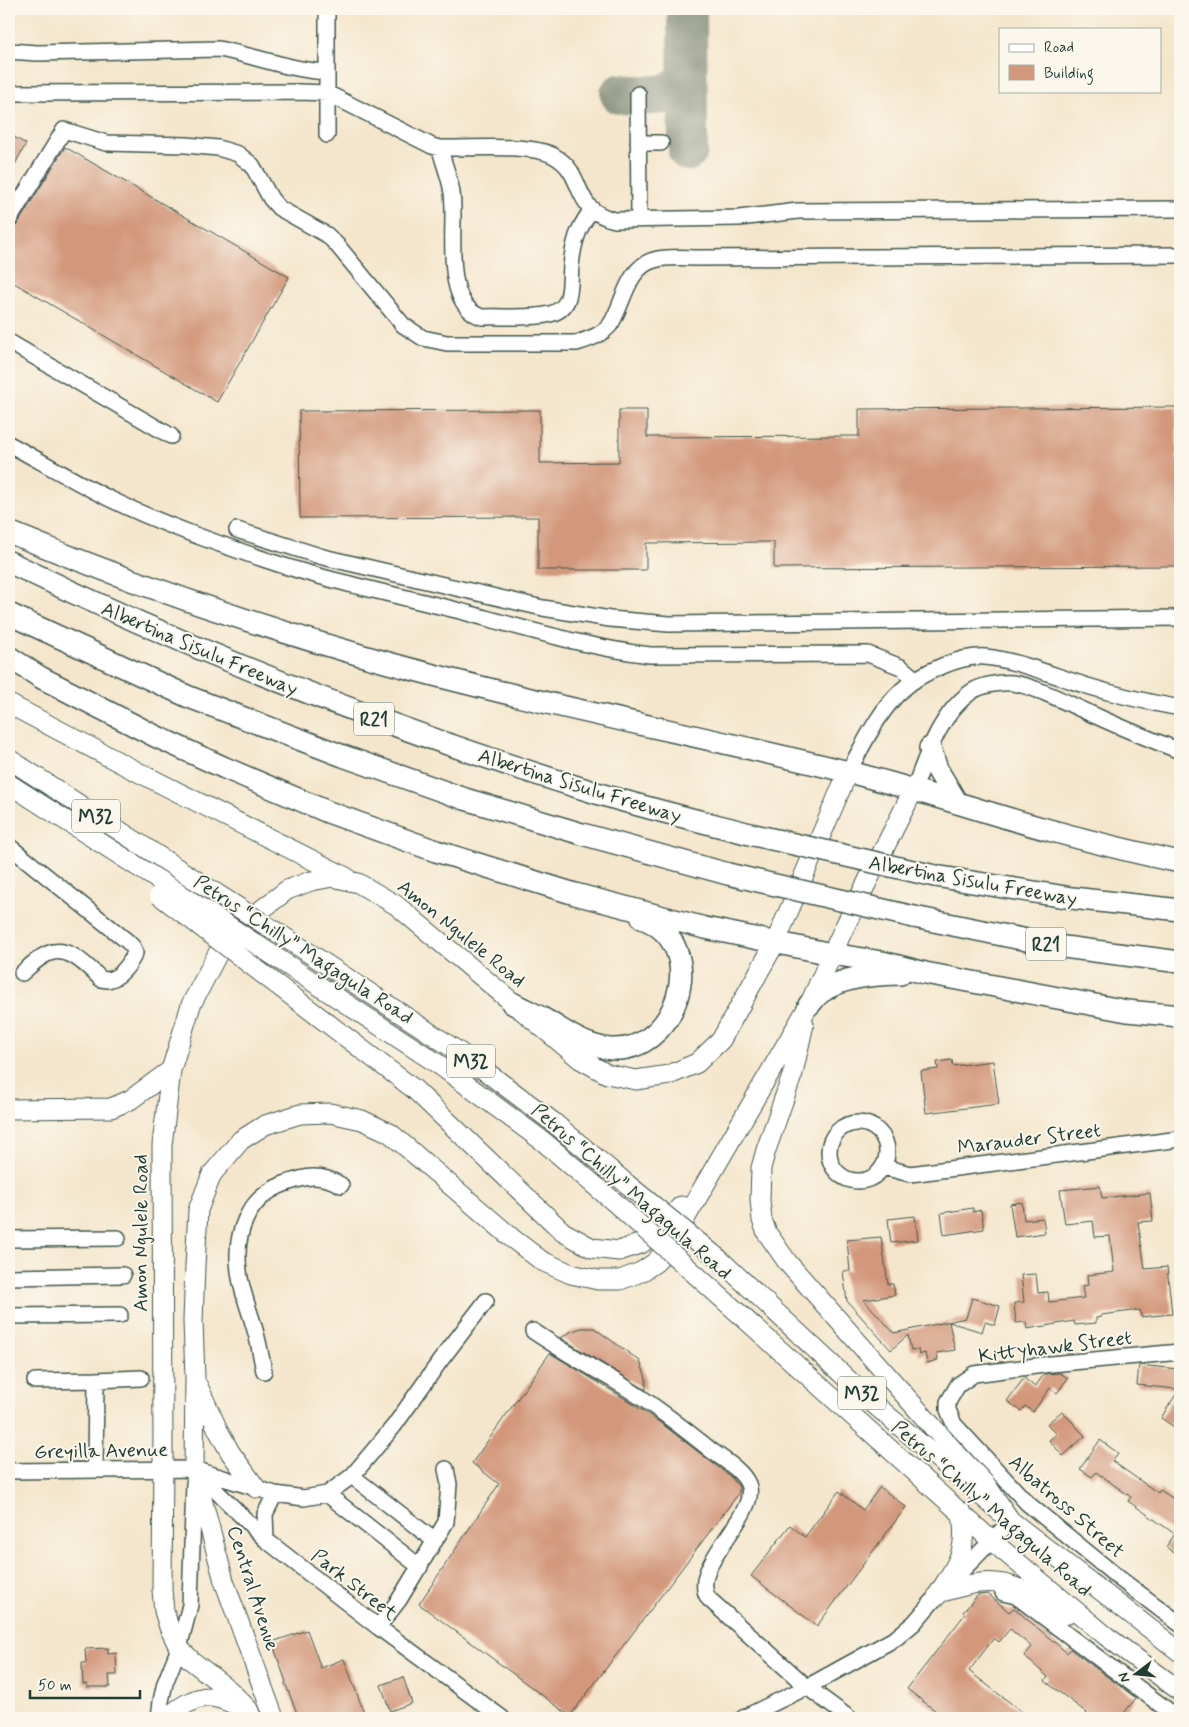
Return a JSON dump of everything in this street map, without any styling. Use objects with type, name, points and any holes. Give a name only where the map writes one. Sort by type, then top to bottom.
[{"type":"highway","points":[[9,532],[170,595],[369,657],[533,700],[914,788],[956,803],[1048,830],[1180,862]]},
{"type":"highway","name":"Albertina Sisulu Freeway","points":[[9,562],[81,597],[215,657],[362,715],[606,796],[754,835],[935,876],[1072,898],[1180,910]]},
{"type":"highway","name":"R21","points":[[9,614],[189,697],[342,756],[465,799],[582,834],[728,874],[914,917],[1056,946],[1180,962]]},
{"type":"highway","points":[[9,657],[40,676],[154,736],[224,768],[320,808],[436,851],[575,894],[705,928],[832,954],[882,962],[925,973],[1127,1011],[1180,1016]]},
{"type":"highway","points":[[930,748],[937,769],[956,803]]},
{"type":"highway","points":[[512,1003],[540,1017],[570,1036],[605,1049],[623,1049],[640,1044],[665,1023],[673,1010],[680,981],[680,968],[678,954],[666,934],[647,920],[575,894]]},
{"type":"highway","points":[[809,1005],[820,993],[843,982],[873,975],[925,973]]},
{"type":"main road","points":[[9,704],[358,883]]},
{"type":"main road","name":"Petrus “Chilly” Magagula Road","points":[[9,759],[465,1056],[553,1122],[718,1259],[874,1404],[1010,1520],[1180,1652]]},
{"type":"main road","name":"Amon Ngulele Road","points":[[179,1648],[169,1627],[163,1604],[161,1576],[163,1468],[162,1145],[171,1070],[191,1006],[218,953],[256,914],[287,890],[311,881],[333,877],[358,883],[396,905],[580,1059],[607,1074],[636,1080],[669,1075],[696,1063],[721,1040],[776,942],[848,772]]},
{"type":"main road","name":"Petrus “Chilly” Magagula Road","points":[[9,784],[164,892],[292,968],[441,1066],[544,1142],[613,1201],[993,1542],[1106,1636],[1180,1691]]},
{"type":"main road","points":[[164,892],[276,984],[414,1089],[563,1232],[592,1248],[619,1251],[642,1243],[663,1226],[715,1168],[809,1005],[832,954],[914,788]]},
{"type":"main road","points":[[809,1005],[793,1073],[761,1168],[760,1200],[762,1220],[768,1233],[788,1263],[987,1486],[1010,1520]]},
{"type":"main road","points":[[9,1109],[111,1108],[130,1100],[171,1070]]},
{"type":"main road","name":"Central Avenue","points":[[274,1718],[224,1581],[194,1469],[195,1378],[192,1321],[198,1210],[212,1174],[241,1140],[265,1124],[300,1114],[330,1113],[362,1120],[390,1133],[513,1239],[542,1261],[571,1274],[598,1280],[620,1280],[641,1272],[656,1262],[674,1238],[715,1168]]},
{"type":"main road","points":[[195,1378],[230,1452],[256,1488]]},
{"type":"main road","points":[[939,1594],[961,1553],[965,1531],[962,1513]]},
{"type":"main road","points":[[939,1594],[986,1582],[998,1582],[1018,1587],[1033,1594],[1068,1617],[1106,1636]]},
{"type":"main road","points":[[179,1648],[192,1661],[229,1690],[250,1714]]},
{"type":"main road","points":[[168,1718],[183,1706],[198,1699],[210,1697],[250,1714]]},
{"type":"street","points":[[327,9],[327,135]]},
{"type":"street","points":[[9,51],[37,53],[220,49],[304,71],[326,72]]},
{"type":"street","points":[[9,93],[327,93],[424,143],[440,148],[525,149],[553,155],[563,162],[573,174],[580,194],[592,209],[604,217],[615,220],[739,218],[798,211],[1180,209]]},
{"type":"street","points":[[638,94],[639,220]]},
{"type":"street","points":[[9,220],[64,130],[106,144],[186,145],[227,150],[238,154],[252,165],[271,199],[280,208],[327,235],[338,245],[403,325],[423,338],[447,343],[577,343],[595,337],[609,326],[619,309],[631,279],[643,266],[653,260],[700,258],[1180,255]]},
{"type":"street","points":[[638,143],[661,143]]},
{"type":"street","points":[[440,148],[452,193],[453,274],[462,300],[475,315],[482,317],[542,316],[552,314],[560,309],[566,303],[571,291],[571,267],[578,232],[592,209]]},
{"type":"street","points":[[9,342],[171,436]]},
{"type":"street","points":[[9,444],[110,498],[201,537],[268,561],[355,585],[577,642],[626,652],[650,655],[868,654],[901,667],[915,679]]},
{"type":"street","points":[[237,530],[323,557],[543,608],[610,619],[669,624],[1180,618]]},
{"type":"street","points":[[848,772],[878,719],[901,691],[915,679],[932,670],[950,664],[984,657],[1036,669],[1130,699],[1180,708]]},
{"type":"street","points":[[914,788],[930,748],[942,726],[959,703],[972,691],[995,684],[1020,684],[1180,751]]},
{"type":"street","points":[[9,846],[127,940],[135,953],[122,972],[115,978],[106,980],[101,979],[78,958],[64,952],[54,952],[45,955],[22,972]]},
{"type":"street","name":"Marauder Street","points":[[884,1167],[910,1174],[1180,1139]]},
{"type":"street","points":[[264,1371],[256,1332],[239,1272],[238,1253],[244,1222],[262,1196],[271,1189],[312,1176],[331,1179],[341,1185]]},
{"type":"street","points":[[9,1239],[118,1238]]},
{"type":"street","points":[[9,1278],[123,1276]]},
{"type":"street","points":[[420,1567],[327,1494],[352,1476],[394,1426],[486,1301]]},
{"type":"street","points":[[9,1316],[120,1315]]},
{"type":"street","points":[[533,1331],[587,1366],[622,1385],[743,1475],[750,1490],[750,1499],[723,1542],[710,1568],[705,1583],[705,1594],[709,1600],[807,1687],[849,1718]]},
{"type":"street","name":"Kittyhawk Street","points":[[948,1402],[958,1385],[964,1379],[974,1374],[1051,1364],[1180,1354]]},
{"type":"street","points":[[35,1381],[141,1378]]},
{"type":"street","points":[[96,1380],[96,1470]]},
{"type":"street","name":"Albatross Street","points":[[948,1402],[948,1410],[954,1424],[1018,1495],[1120,1579],[1180,1624]]},
{"type":"street","points":[[159,1718],[160,1701],[179,1648],[190,1605],[194,1469]]},
{"type":"street","name":"Greyilla Avenue","points":[[9,1471],[194,1469],[275,1494],[304,1498],[327,1494]]},
{"type":"street","name":"Park Street","points":[[194,1469],[266,1540],[496,1716]]},
{"type":"street","points":[[378,1627],[396,1604],[420,1567],[446,1522],[449,1484],[446,1469]]},
{"type":"street","points":[[352,1476],[435,1541]]},
{"type":"street","points":[[266,1540],[265,1514],[275,1494]]},
{"type":"street","points":[[743,1718],[807,1687],[896,1638],[914,1623],[939,1594],[993,1542],[1010,1520]]},
{"type":"street","points":[[992,1591],[1016,1596],[1178,1718]]},
{"type":"building","points":[[9,134],[26,144],[9,175]]},
{"type":"building","points":[[65,147],[289,277],[217,402],[9,280],[9,229],[17,225]]},
{"type":"building","points":[[1176,407],[1177,459],[1180,459],[1180,566],[774,568],[774,542],[646,543],[646,570],[538,570],[538,517],[300,518],[299,411],[540,410],[540,463],[619,462],[619,410],[647,410],[647,437],[859,436],[859,409]]},
{"type":"building","points":[[952,1060],[953,1066],[993,1061],[999,1104],[926,1113],[921,1071],[938,1069],[937,1062]]},
{"type":"building","points":[[1100,1186],[1102,1198],[1150,1193],[1153,1221],[1138,1222],[1145,1269],[1167,1267],[1172,1314],[1141,1317],[1140,1310],[1101,1315],[1101,1317],[1096,1318],[1096,1323],[1075,1325],[1074,1321],[1027,1329],[1026,1322],[1016,1323],[1014,1303],[1024,1302],[1021,1275],[1036,1274],[1038,1293],[1048,1292],[1049,1302],[1084,1298],[1082,1286],[1088,1285],[1087,1275],[1114,1272],[1110,1236],[1095,1237],[1093,1221],[1065,1224],[1060,1190]]},
{"type":"building","points":[[1022,1202],[1024,1220],[1043,1218],[1045,1233],[1015,1237],[1010,1204]]},
{"type":"building","points":[[973,1208],[973,1212],[981,1210],[984,1229],[944,1235],[941,1213]]},
{"type":"building","points":[[915,1216],[918,1240],[891,1243],[888,1219]]},
{"type":"building","points":[[881,1237],[888,1284],[893,1284],[895,1295],[864,1300],[894,1333],[966,1318],[972,1298],[1000,1306],[995,1325],[985,1322],[982,1332],[949,1322],[955,1350],[937,1353],[938,1360],[927,1363],[925,1353],[919,1355],[918,1349],[911,1350],[908,1335],[891,1350],[847,1301],[843,1271],[850,1271],[847,1240]]},
{"type":"building","points":[[582,1328],[594,1328],[640,1361],[646,1378],[646,1390],[561,1338],[572,1331]]},
{"type":"building","points":[[550,1353],[627,1400],[662,1424],[731,1477],[739,1487],[739,1493],[570,1716],[419,1604],[499,1484],[472,1463]]},
{"type":"building","points":[[1139,1365],[1178,1369],[1176,1389],[1137,1385]]},
{"type":"building","points":[[1060,1373],[1068,1378],[1057,1393],[1050,1388],[1033,1412],[1025,1406],[1021,1411],[1007,1401],[1024,1378],[1035,1387],[1044,1374]]},
{"type":"building","points":[[1180,1388],[1180,1431],[1161,1418]]},
{"type":"building","points":[[1062,1411],[1085,1436],[1063,1456],[1049,1440],[1057,1434],[1047,1424]]},
{"type":"building","points":[[1100,1440],[1118,1453],[1112,1461],[1158,1493],[1160,1490],[1180,1503],[1180,1557],[1166,1547],[1175,1534],[1128,1501],[1131,1497],[1096,1472],[1092,1477],[1080,1469]]},
{"type":"building","points":[[880,1487],[906,1507],[817,1626],[751,1576],[790,1525],[805,1537],[839,1491],[863,1510]]},
{"type":"building","points":[[988,1594],[1009,1612],[1014,1608],[1067,1653],[1070,1649],[1136,1698],[1120,1718],[1083,1718],[1087,1713],[1045,1681],[1048,1677],[1024,1656],[1032,1647],[1010,1629],[999,1642],[994,1638],[969,1671],[1030,1718],[945,1718],[907,1689],[965,1614],[963,1612],[978,1595]]},
{"type":"building","points":[[307,1630],[321,1668],[344,1659],[366,1718],[299,1718],[272,1642]]},
{"type":"building","points":[[108,1648],[108,1654],[116,1653],[117,1675],[109,1675],[110,1687],[87,1687],[87,1684],[83,1684],[82,1663],[86,1663],[85,1649]]},
{"type":"building","points":[[403,1677],[412,1703],[390,1711],[381,1685]]},
{"type":"taxiway","points":[[687,9],[688,151]]},
{"type":"taxiway","points":[[620,94],[658,95],[667,93],[682,85],[687,77]]}]
